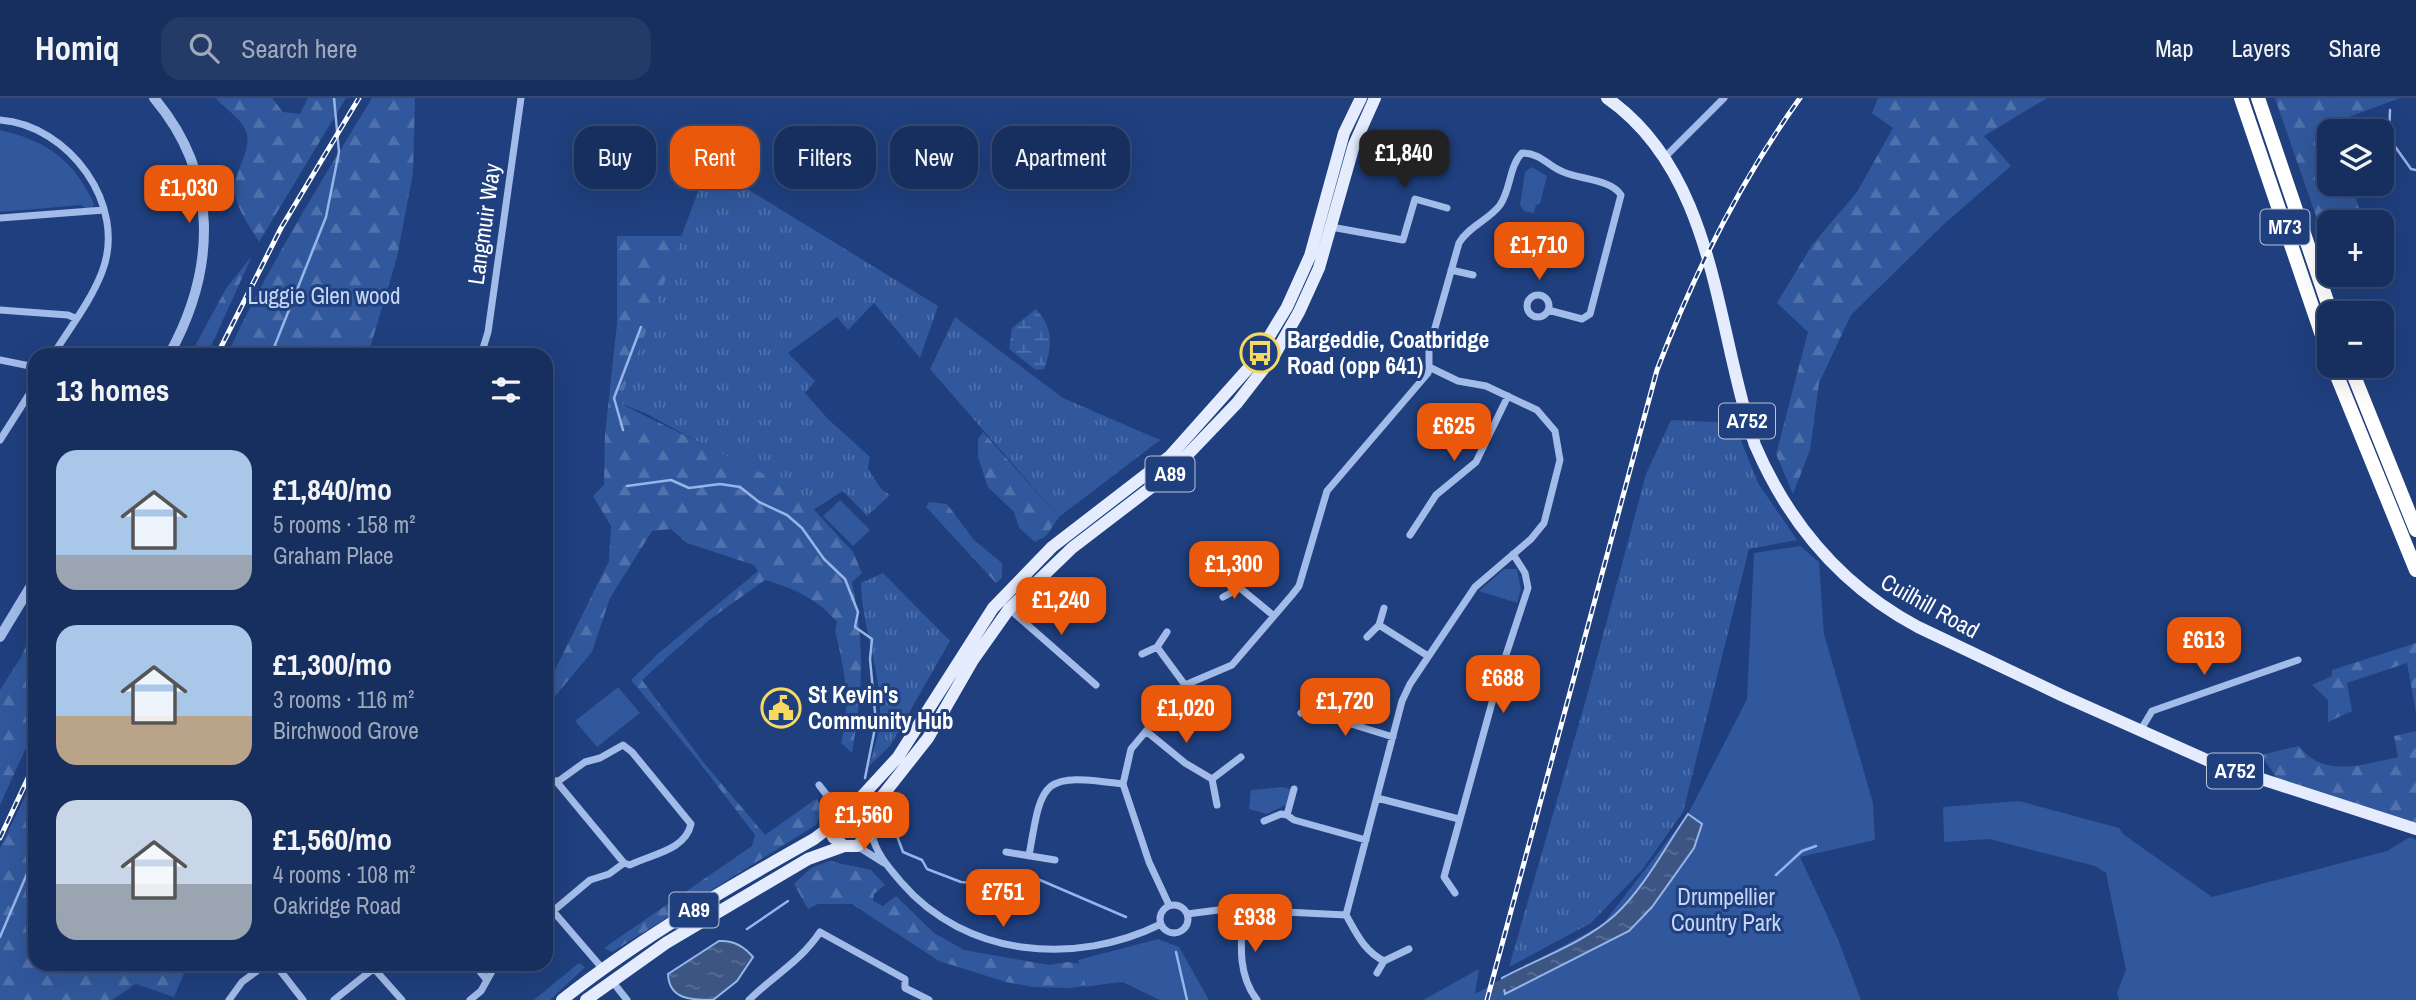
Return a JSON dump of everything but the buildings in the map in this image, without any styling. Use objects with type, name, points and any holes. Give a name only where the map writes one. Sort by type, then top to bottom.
[{"type":"highway","name":"M73","points":[[2241,98],[2317,321]]},
{"type":"highway","name":"M73","points":[[2259,98],[2327,301]]},
{"type":"highway","points":[[2338,378],[2416,570]]},
{"type":"highway","points":[[2355,378],[2416,530]]},
{"type":"main road","name":"A89","points":[[562,1000],[602,968],[830,827],[839,811],[853,806],[873,787],[915,735],[953,668],[1052,547],[1170,456],[1253,363],[1282,318],[1310,256],[1343,133],[1361,98]]},
{"type":"main road","name":"A89","points":[[586,1000],[666,943],[808,859],[864,842],[883,795],[928,738],[1005,604],[1072,548],[1170,473],[1244,396],[1275,354],[1299,312],[1319,268],[1354,145],[1375,98]]},
{"type":"main road","name":"Cuilhill Road","points":[[1607,98],[1649,135],[1665,157],[1694,215],[1755,445],[1784,503],[1810,539],[1850,582],[1900,618],[2140,730],[2263,782],[2368,812],[2416,829]]},
{"type":"main road","points":[[853,806],[867,814],[871,825]]},
{"type":"main road","points":[[830,827],[833,837],[850,846]]},
{"type":"main road","points":[[602,968],[612,980]]},
{"type":"street","points":[[154,98],[178,130],[193,164],[205,219],[201,275],[172,348]]},
{"type":"street","name":"Langmuir Way","points":[[483,348],[488,332],[521,98]]},
{"type":"street","points":[[1665,157],[1724,98]]},
{"type":"street","points":[[0,120],[37,127],[67,149],[90,178],[104,209],[106,256],[102,273],[57,348]]},
{"type":"street","points":[[1169,905],[1149,862],[1122,784],[1131,749],[1185,685],[1233,665],[1299,586],[1328,491],[1427,373],[1429,349],[1462,237],[1502,202],[1516,160],[1522,153],[1541,157],[1563,173],[1614,188],[1621,195],[1590,314],[1582,318],[1548,310]]},
{"type":"street","points":[[1331,227],[1403,240],[1415,199],[1447,208]]},
{"type":"street","points":[[0,218],[104,209]]},
{"type":"street","points":[[1451,270],[1473,275]]},
{"type":"street","points":[[0,310],[68,315],[75,318]]},
{"type":"street","points":[[0,360],[28,366]]},
{"type":"street","points":[[1384,961],[1367,949],[1346,915],[1406,692],[1475,587],[1544,523],[1560,452],[1558,438],[1547,419],[1532,407],[1486,386],[1458,381],[1429,367]]},
{"type":"street","points":[[0,440],[28,396]]},
{"type":"street","points":[[1410,535],[1436,495],[1476,462],[1508,396]]},
{"type":"street","points":[[0,423],[10,426]]},
{"type":"street","points":[[1455,893],[1444,877],[1528,588],[1525,573],[1513,554]]},
{"type":"street","points":[[1223,597],[1240,588],[1250,573]]},
{"type":"street","points":[[1240,588],[1274,616]]},
{"type":"street","points":[[0,638],[28,591]]},
{"type":"street","points":[[1005,604],[1096,685]]},
{"type":"street","points":[[1367,637],[1379,625],[1384,608]]},
{"type":"street","points":[[1379,625],[1428,656]]},
{"type":"street","points":[[1142,654],[1157,646],[1167,632]]},
{"type":"street","points":[[1157,646],[1185,685]]},
{"type":"street","points":[[2140,730],[2152,711],[2298,660]]},
{"type":"street","points":[[1301,713],[1315,704],[1324,688]]},
{"type":"street","points":[[1315,704],[1332,718],[1393,737]]},
{"type":"street","points":[[1146,731],[1185,763],[1212,779],[1217,805]]},
{"type":"street","points":[[553,782],[585,762],[600,758],[623,745],[632,752],[691,824],[688,833],[665,853],[653,854],[630,865],[624,863],[556,781]]},
{"type":"street","points":[[1212,779],[1241,757]]},
{"type":"street","points":[[1028,856],[1037,804],[1049,786],[1064,778],[1122,784]]},
{"type":"street","points":[[820,785],[839,811]]},
{"type":"street","points":[[1287,815],[1294,789]]},
{"type":"street","points":[[1377,798],[1459,819]]},
{"type":"street","points":[[1264,821],[1281,814],[1287,815],[1302,823],[1366,840]]},
{"type":"street","points":[[871,825],[873,841],[888,866],[910,892],[934,912],[968,931],[1005,944],[1036,950],[1082,949],[1134,937],[1161,924]]},
{"type":"street","points":[[850,846],[888,866]]},
{"type":"street","points":[[1006,852],[1055,860]]},
{"type":"street","points":[[602,968],[553,911],[590,880],[609,874],[624,863]]},
{"type":"street","points":[[1169,905],[1180,906],[1187,914],[1187,922],[1179,932],[1168,932],[1161,924],[1161,913],[1169,905]]},
{"type":"street","points":[[1187,914],[1203,910],[1346,915]]},
{"type":"street","points":[[1243,912],[1242,965],[1257,1000]]},
{"type":"street","points":[[749,1000],[807,953],[820,932],[905,979],[905,988],[929,1000]]},
{"type":"street","points":[[1377,973],[1384,961],[1409,949]]},
{"type":"street","points":[[229,1000],[242,982],[257,971]]},
{"type":"street","points":[[280,971],[303,1000]]},
{"type":"street","points":[[334,1000],[366,971]]},
{"type":"street","points":[[376,971],[402,1000]]},
{"type":"street","points":[[480,971],[486,979]]},
{"type":"street","points":[[470,1000],[481,991],[491,971]]},
{"type":"street","points":[[612,980],[627,1000]]},
{"type":"green space","points":[[216,98],[272,98],[283,112],[300,114],[308,98],[346,98],[259,242],[242,214],[235,190],[236,177],[247,147],[247,135],[238,119]]},
{"type":"green space","name":"Luggie Glen wood","points":[[372,98],[415,98],[413,173],[397,257],[370,348],[230,348],[277,257]]},
{"type":"green space","points":[[1878,98],[2047,98],[1984,136],[2011,166],[1943,225],[1851,315],[1819,383],[1810,450],[1793,494],[1776,454],[1808,332],[1777,303],[1812,245],[1857,192],[1893,128],[1872,113]]},
{"type":"green space","points":[[2275,98],[2400,98],[2344,119],[2317,119],[2317,196],[2355,196],[2360,210],[2317,210],[2317,219]]},
{"type":"green space","points":[[0,130],[32,140],[57,154],[86,188],[94,204],[92,208],[88,210],[81,205],[0,212]]},
{"type":"green space","points":[[1532,167],[1547,176],[1540,204],[1536,205],[1534,213],[1524,211],[1520,205],[1525,172]]},
{"type":"green space","points":[[699,189],[747,189],[938,306],[920,358],[874,303],[848,330],[837,317],[788,353],[815,381],[805,393],[828,419],[870,457],[868,469],[882,490],[890,495],[867,516],[843,491],[813,510],[795,490],[754,472],[645,413],[619,403]]},
{"type":"green space","points":[[617,236],[682,236],[619,403],[796,490],[853,552],[862,573],[852,582],[859,627],[861,668],[852,753],[841,743],[846,700],[844,672],[835,630],[837,622],[813,601],[776,583],[765,580],[709,620],[642,680],[704,763],[765,835],[817,798],[822,812],[816,825],[612,952],[604,948],[752,846],[755,835],[631,680],[660,652],[758,571],[754,565],[687,543],[671,529],[652,531],[610,598],[592,652],[553,699],[553,674],[609,561],[611,526],[593,496],[604,485],[605,434],[617,324]]},
{"type":"green space","points":[[252,256],[210,348],[194,348],[227,287]]},
{"type":"green space","points":[[1036,309],[1046,323],[1050,345],[1044,369],[1036,370],[1009,349],[1012,328]]},
{"type":"green space","points":[[955,317],[1063,398],[1160,440],[1059,517],[930,369]]},
{"type":"green space","points":[[1671,420],[1734,423],[1758,483],[1797,540],[1749,549],[1683,812],[1642,870],[1591,923],[1509,967],[1586,699],[1646,474]]},
{"type":"green space","points":[[983,432],[1059,517],[1046,536],[1035,542],[1019,528],[1014,512],[988,487],[978,457],[978,439]]},
{"type":"green space","points":[[840,500],[870,530],[853,546],[823,516]]},
{"type":"green space","points":[[929,502],[947,504],[974,540],[1002,563],[1002,578],[996,583],[926,507]]},
{"type":"green space","name":"Drumpellier Country Park","points":[[1800,546],[1819,562],[1824,634],[1873,803],[1875,840],[1800,857],[1838,939],[1861,1000],[1423,1000],[1479,969],[1475,994],[1603,924],[1688,814],[1747,699],[1754,553]]},
{"type":"green space","points":[[1504,569],[1517,569],[1521,589],[1517,603],[1479,591]]},
{"type":"green space","points":[[883,573],[950,641],[890,746],[869,766],[879,730],[880,701],[861,583]]},
{"type":"green space","points":[[28,642],[28,743],[0,805],[0,690]]},
{"type":"green space","points":[[2416,643],[2416,713],[2407,663],[2347,683],[2352,711],[2328,722],[2328,700],[2312,685],[2332,676],[2332,670]]},
{"type":"green space","points":[[618,687],[640,713],[597,747],[575,721]]},
{"type":"green space","points":[[2416,731],[2416,823],[2278,780],[2261,755],[2299,746],[2320,763],[2332,766],[2359,765],[2398,757],[2394,736]]},
{"type":"green space","points":[[1282,787],[1290,789],[1286,805],[1267,814],[1249,809],[1251,790]]},
{"type":"green space","points":[[28,790],[28,971],[185,971],[174,997],[136,984],[112,1000],[0,1000],[0,848]]},
{"type":"green space","points":[[2019,801],[2119,828],[2123,834],[2212,897],[2387,851],[2410,837],[2416,840],[2416,1000],[2119,1000],[2117,993],[2126,970],[2106,873],[2095,866],[1989,839],[1944,842],[1943,807]]},
{"type":"green space","points":[[829,861],[871,870],[885,885],[874,894],[873,901],[883,906],[896,896],[934,933],[964,950],[1049,965],[1068,962],[1095,966],[1160,1000],[1123,982],[1068,988],[1033,987],[1006,982],[939,961],[852,904],[818,904],[808,909],[794,884],[811,868]]},
{"type":"green space","points":[[1158,939],[1179,947],[1209,1000],[1160,1000],[1121,981],[1086,987],[1078,960]]},
{"type":"green space","points":[[579,963],[585,967],[550,1000],[534,1000]]},
{"type":"water","points":[[1688,814],[1702,824],[1694,848],[1652,907],[1629,931],[1505,994],[1502,978],[1575,942],[1615,915],[1645,879]]},
{"type":"water","points":[[719,941],[738,944],[753,957],[737,981],[713,1000],[690,999],[677,994],[669,983],[668,974]]},
{"type":"waterway","points":[[274,348],[326,217],[339,152],[334,98]]},
{"type":"waterway","points":[[2390,110],[2389,138],[2411,169],[2416,170]]},
{"type":"waterway","points":[[623,430],[614,398],[641,327]]},
{"type":"waterway","points":[[627,486],[671,480],[689,488],[720,484],[740,487],[759,502],[787,515],[802,528],[824,559],[845,579],[858,612],[855,627],[872,639],[870,659],[876,723],[865,778]]},
{"type":"waterway","points":[[894,828],[903,852],[922,860],[927,869],[961,882],[988,884],[1033,877],[1126,917]]},
{"type":"waterway","points":[[1776,875],[1802,851],[1816,846]]},
{"type":"waterway","points":[[0,937],[28,871]]},
{"type":"waterway","points":[[747,929],[788,901]]},
{"type":"waterway","points":[[1176,952],[1187,1000]]},
{"type":"waterway","points":[[1495,988],[1514,979]]},
{"type":"railway","points":[[221,348],[281,228],[359,98]]},
{"type":"railway","points":[[1487,1000],[1657,370],[1702,264],[1757,163],[1800,98]]},
{"type":"railway","points":[[0,838],[28,778]]},
{"type":"place","name":"Bargeddie, Coatbridge Road (opp 641)","points":[[1260,353]]},
{"type":"place","name":"St Kevin's Community Hub","points":[[781,708]]}]
